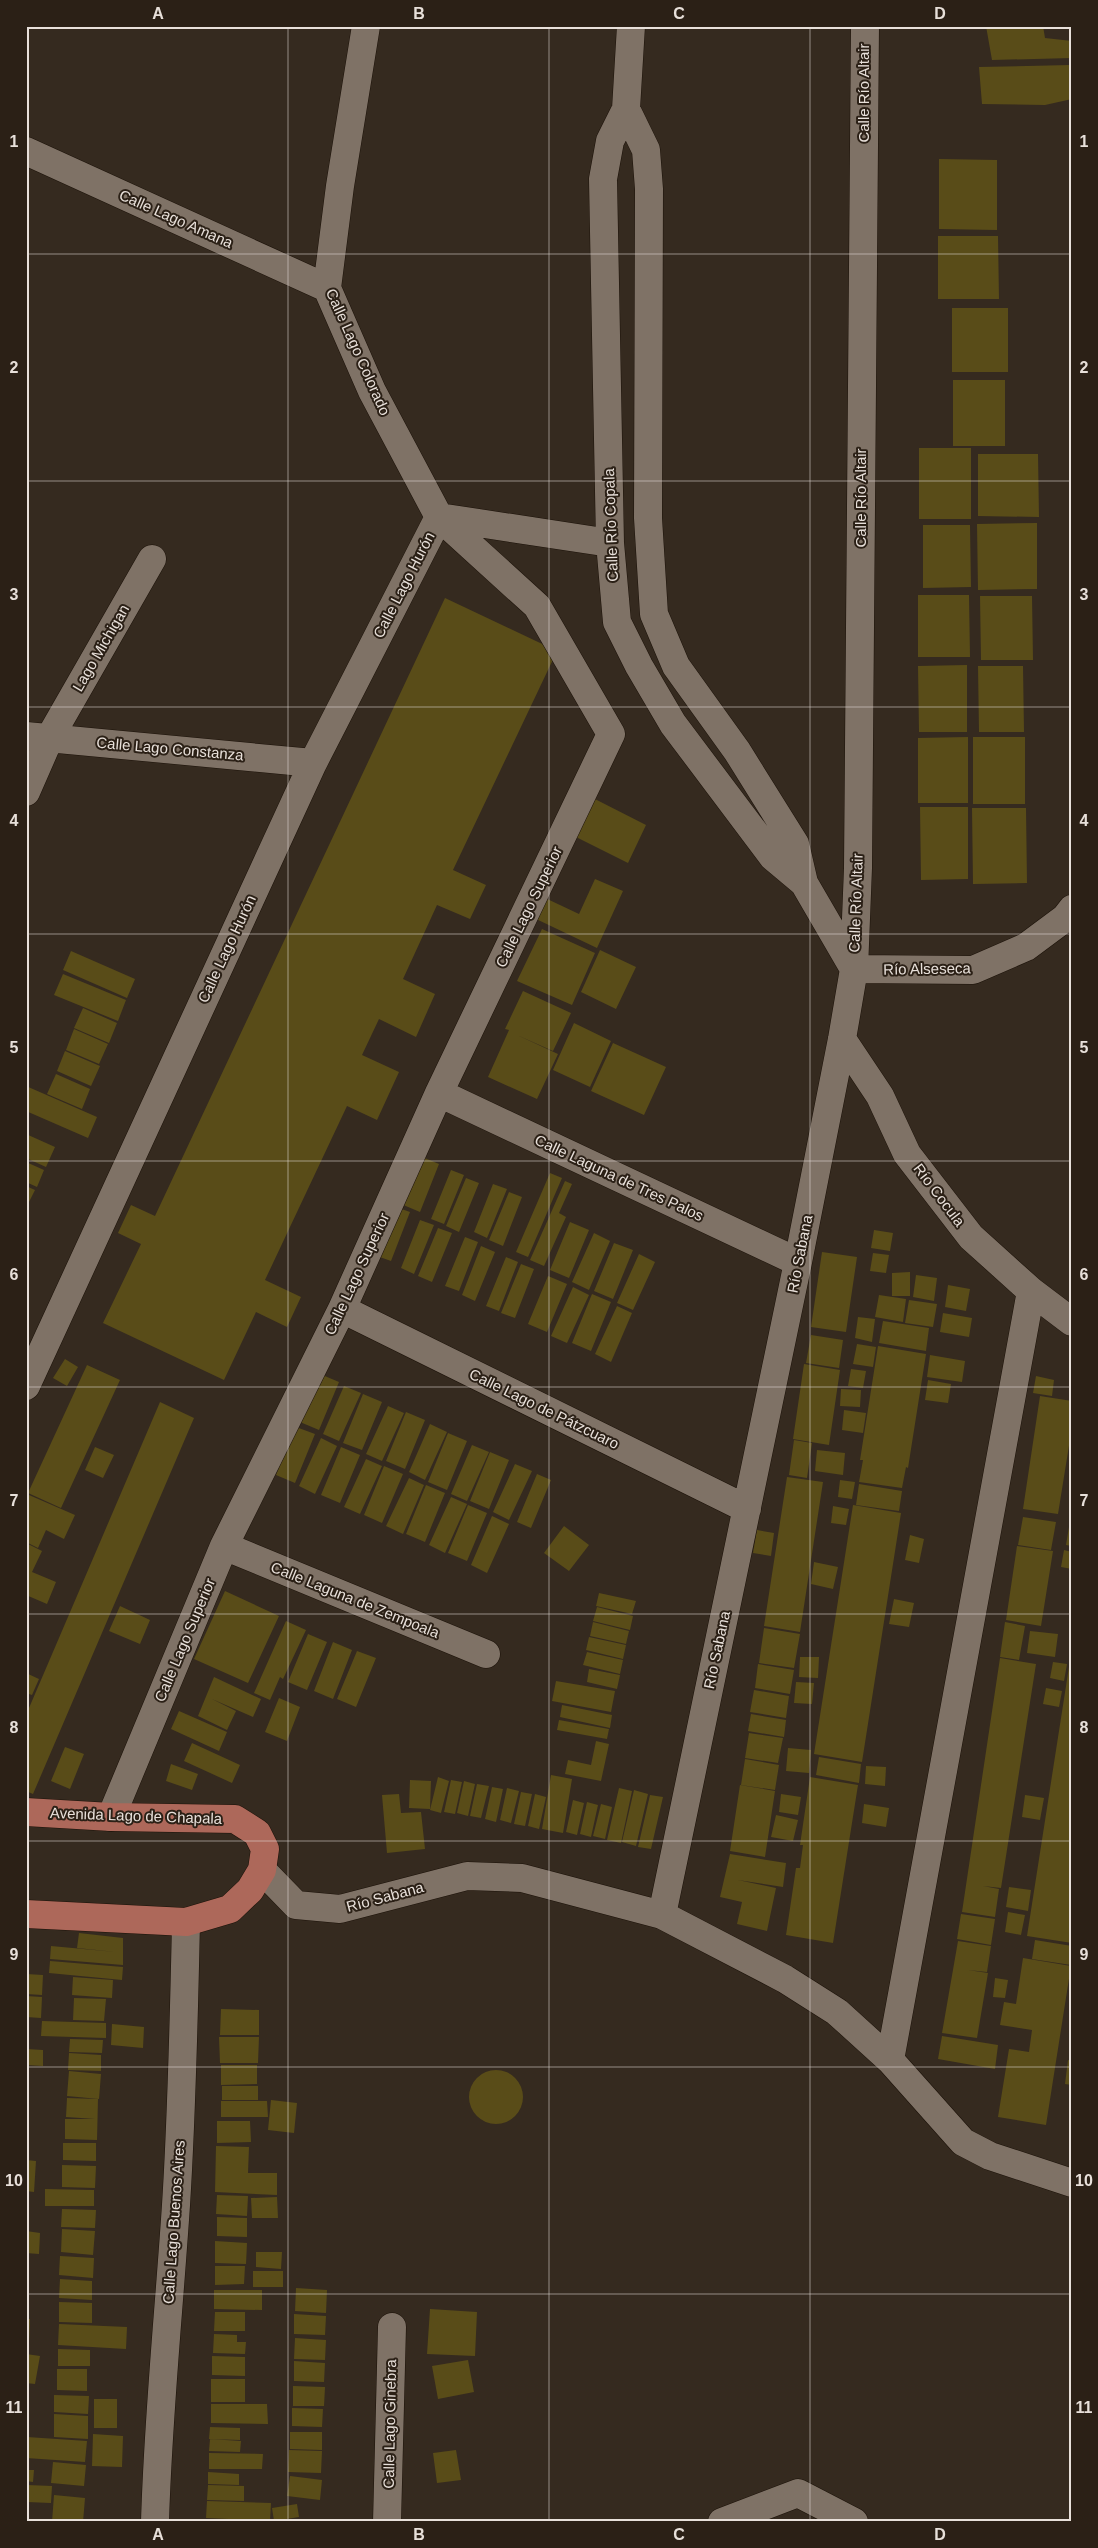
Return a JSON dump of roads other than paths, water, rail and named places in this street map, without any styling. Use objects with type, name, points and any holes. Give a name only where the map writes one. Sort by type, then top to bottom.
[{"type":"main road","name":"Avenida Lago de Chapala","points":[[26,1812],[111,1817],[235,1820],[257,1833],[265,1849],[262,1870],[250,1890],[230,1909],[186,1922],[26,1914]]},
{"type":"street","name":"Calle Río Copala","points":[[631,26],[626,109],[610,141],[603,179],[610,543],[617,622],[639,666],[673,724],[772,857],[804,883]]},
{"type":"street","name":"Calle Río Altair","points":[[854,969],[858,848],[865,26]]},
{"type":"street","name":"Calle Lago Colorado","points":[[361,28],[327,288],[372,391],[439,517],[537,606],[611,734]]},
{"type":"street","name":"Calle Río Copala","points":[[626,109],[646,150],[649,189],[648,518],[654,614],[676,666],[737,751],[795,844],[804,883],[854,969]]},
{"type":"street","name":"Calle Lago Amana","points":[[26,151],[327,288]]},
{"type":"street","points":[[439,517],[610,543]]},
{"type":"street","name":"Calle Lago Hurón","points":[[26,1386],[313,763],[439,517]]},
{"type":"street","name":"Lago Michigan","points":[[26,792],[38,737],[152,559]]},
{"type":"street","name":"Calle Lago Superior","points":[[111,1817],[224,1546],[342,1309],[440,1093],[611,734]]},
{"type":"street","name":"Calle Lago Constanza","points":[[38,737],[313,763]]},
{"type":"street","name":"Río Alseseca","points":[[854,969],[973,970],[1026,947],[1065,918],[1072,909]]},
{"type":"street","name":"Río Sabana","points":[[262,1870],[296,1905],[340,1909],[467,1876],[522,1878],[662,1915],[798,1262],[854,969]]},
{"type":"street","name":"Río Cocula","points":[[842,1039],[880,1096],[907,1154],[971,1237],[1031,1291],[1072,1322]]},
{"type":"street","name":"Calle Laguna de Tres Palos","points":[[440,1093],[798,1262]]},
{"type":"street","points":[[890,2060],[1031,1291]]},
{"type":"street","name":"Calle Lago de Pátzcuaro","points":[[342,1309],[747,1509]]},
{"type":"street","name":"Calle Laguna de Zempoala","points":[[224,1546],[486,1654]]},
{"type":"street","points":[[662,1915],[785,1979],[838,2012],[890,2060],[963,2142],[990,2156],[1072,2183]]},
{"type":"street","name":"Calle Lago Buenos Aires","points":[[155,2522],[157,2462],[176,2205],[182,2079],[186,1922]]},
{"type":"street","name":"Calle Lago Ginebra","points":[[387,2522],[392,2326]]},
{"type":"street","points":[[722,2522],[798,2493],[854,2522]]}]
